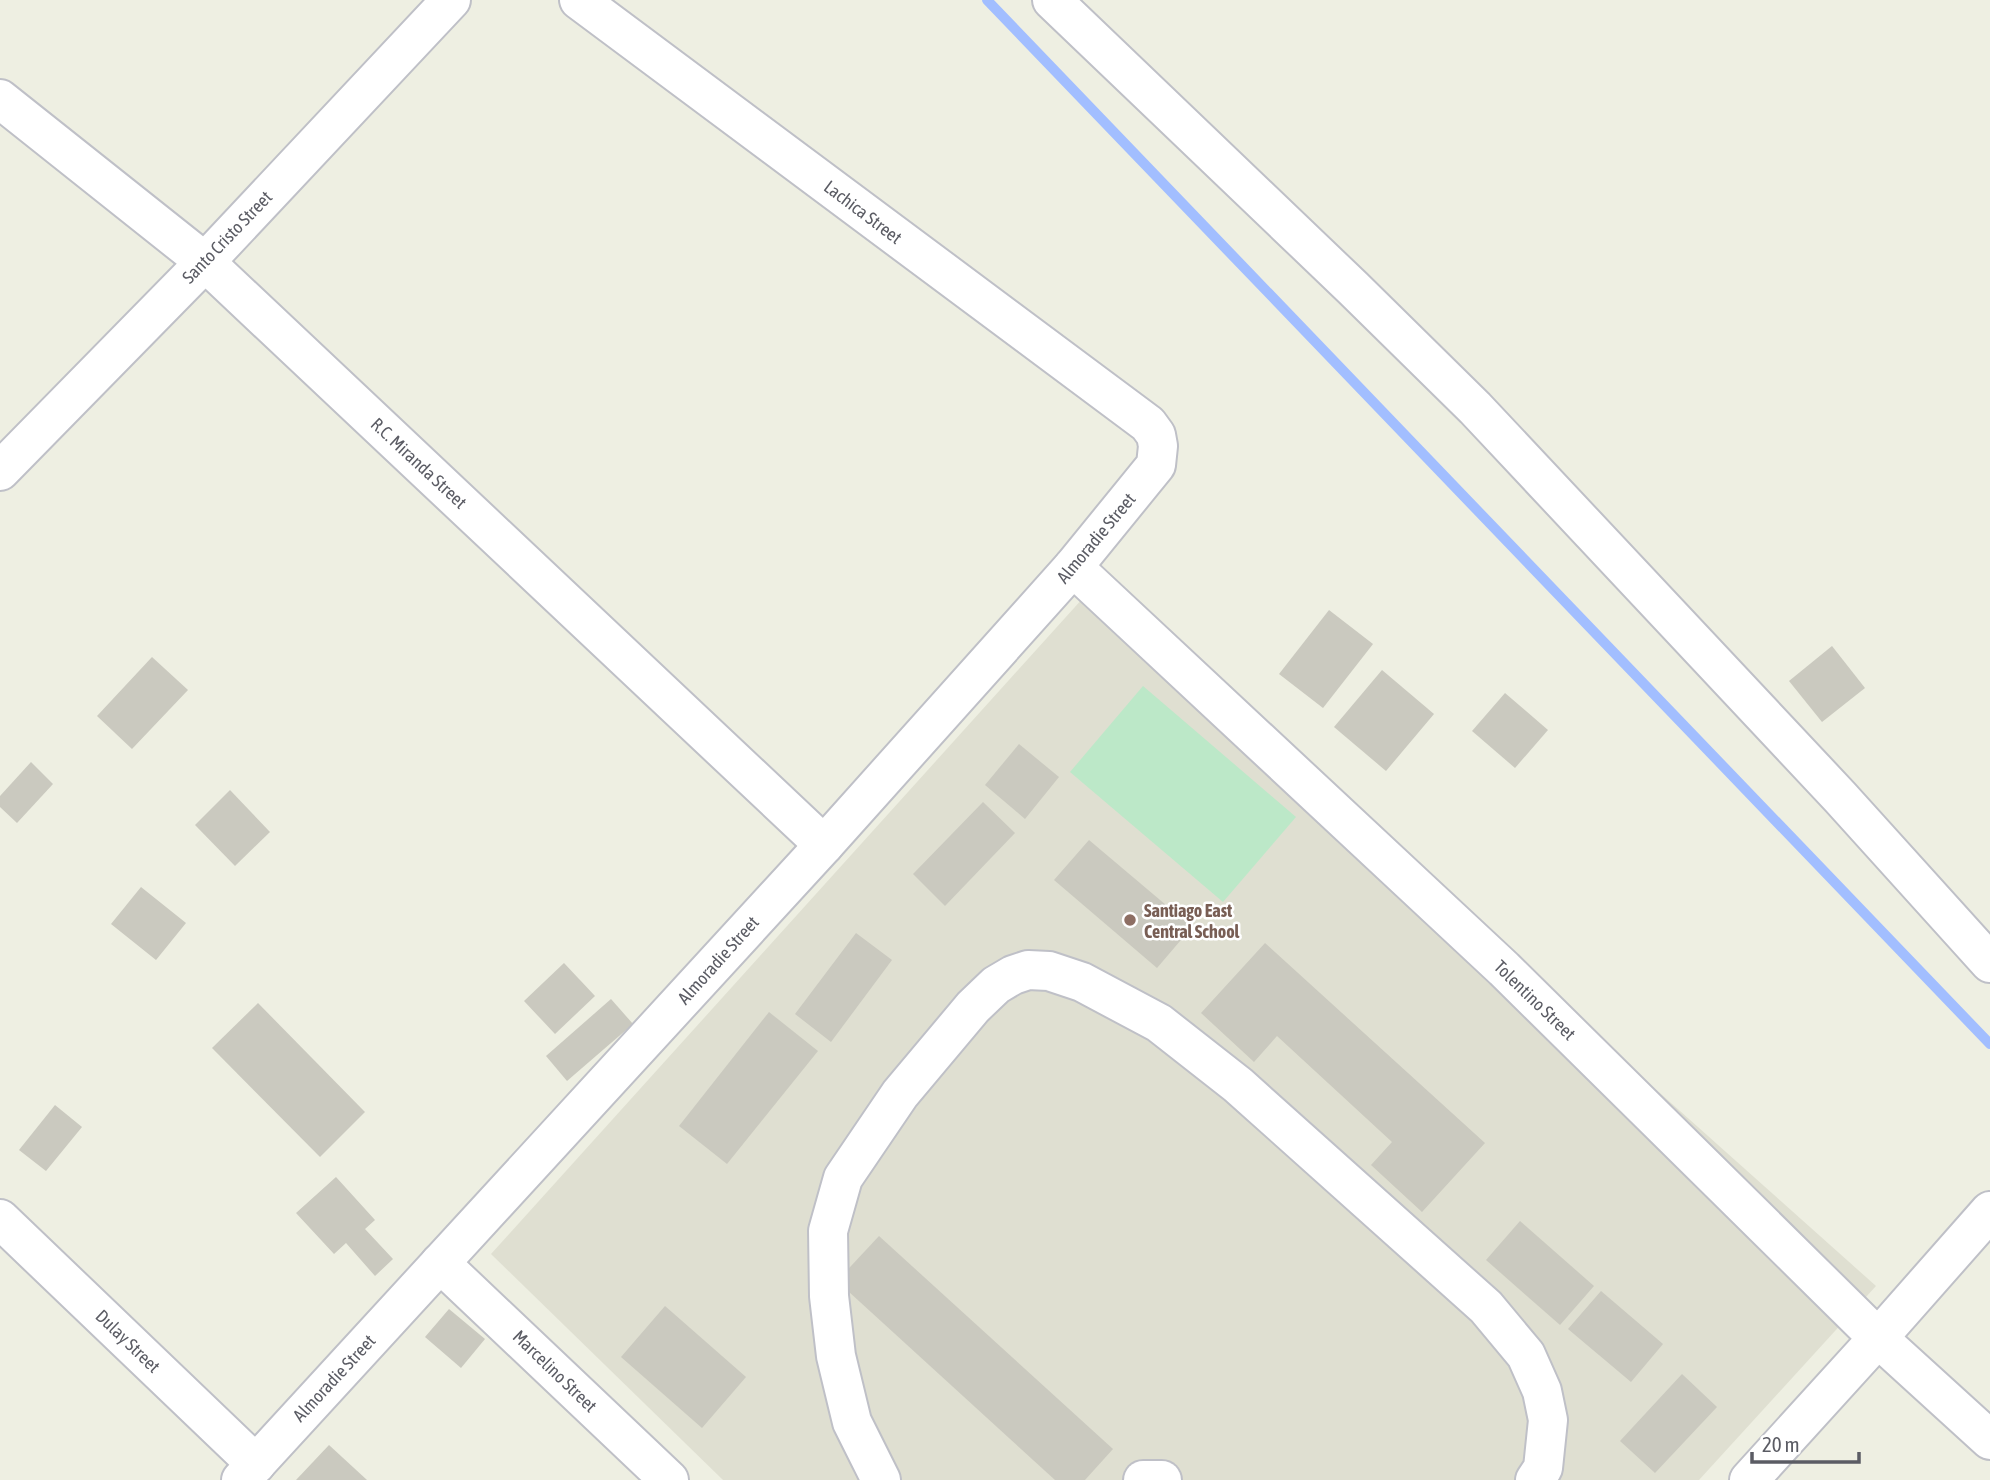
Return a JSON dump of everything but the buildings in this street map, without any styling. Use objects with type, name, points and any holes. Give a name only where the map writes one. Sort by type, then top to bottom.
[{"type":"street","name":"Santo Cristo Street","points":[[0,471],[205,262],[450,0]]},
{"type":"street","name":"Lachica Street","points":[[579,0],[1148,424]]},
{"type":"street","points":[[1052,0],[1475,408],[1822,777],[1990,962]]},
{"type":"street","name":"R.C. Miranda Street","points":[[0,99],[205,262],[824,845]]},
{"type":"street","name":"Almoradie Street","points":[[248,1472],[824,845],[1073,567],[1156,465],[1156,435],[1148,424]]},
{"type":"street","name":"Tolentino Street","points":[[1073,567],[1504,970],[1878,1338],[1990,1440]]},
{"type":"street","points":[[881,1480],[852,1422],[836,1356],[829,1296],[828,1231],[843,1178],[900,1094],[973,1007],[996,985],[1028,970],[1049,971],[1082,982],[1158,1023],[1238,1085],[1486,1307],[1526,1355],[1542,1391],[1548,1420],[1543,1468],[1535,1480]]},
{"type":"street","points":[[1749,1480],[1990,1211]]},
{"type":"street","name":"Dulay Street","points":[[0,1219],[248,1472]]},
{"type":"street","name":"Marcelino Street","points":[[440,1263],[669,1480]]},
{"type":"street","points":[[1143,1480],[1162,1480]]},
{"type":"shaded area","name":"Santiago East Central School","points":[[1093,587],[1876,1286],[1699,1480],[723,1480],[491,1254]]},
{"type":"green space","points":[[1143,686],[1296,817],[1223,902],[1070,772]]},
{"type":"waterway","points":[[987,0],[1990,1044]]},
{"type":"place","name":"Santiago East Central School","points":[[1130,920]]}]
